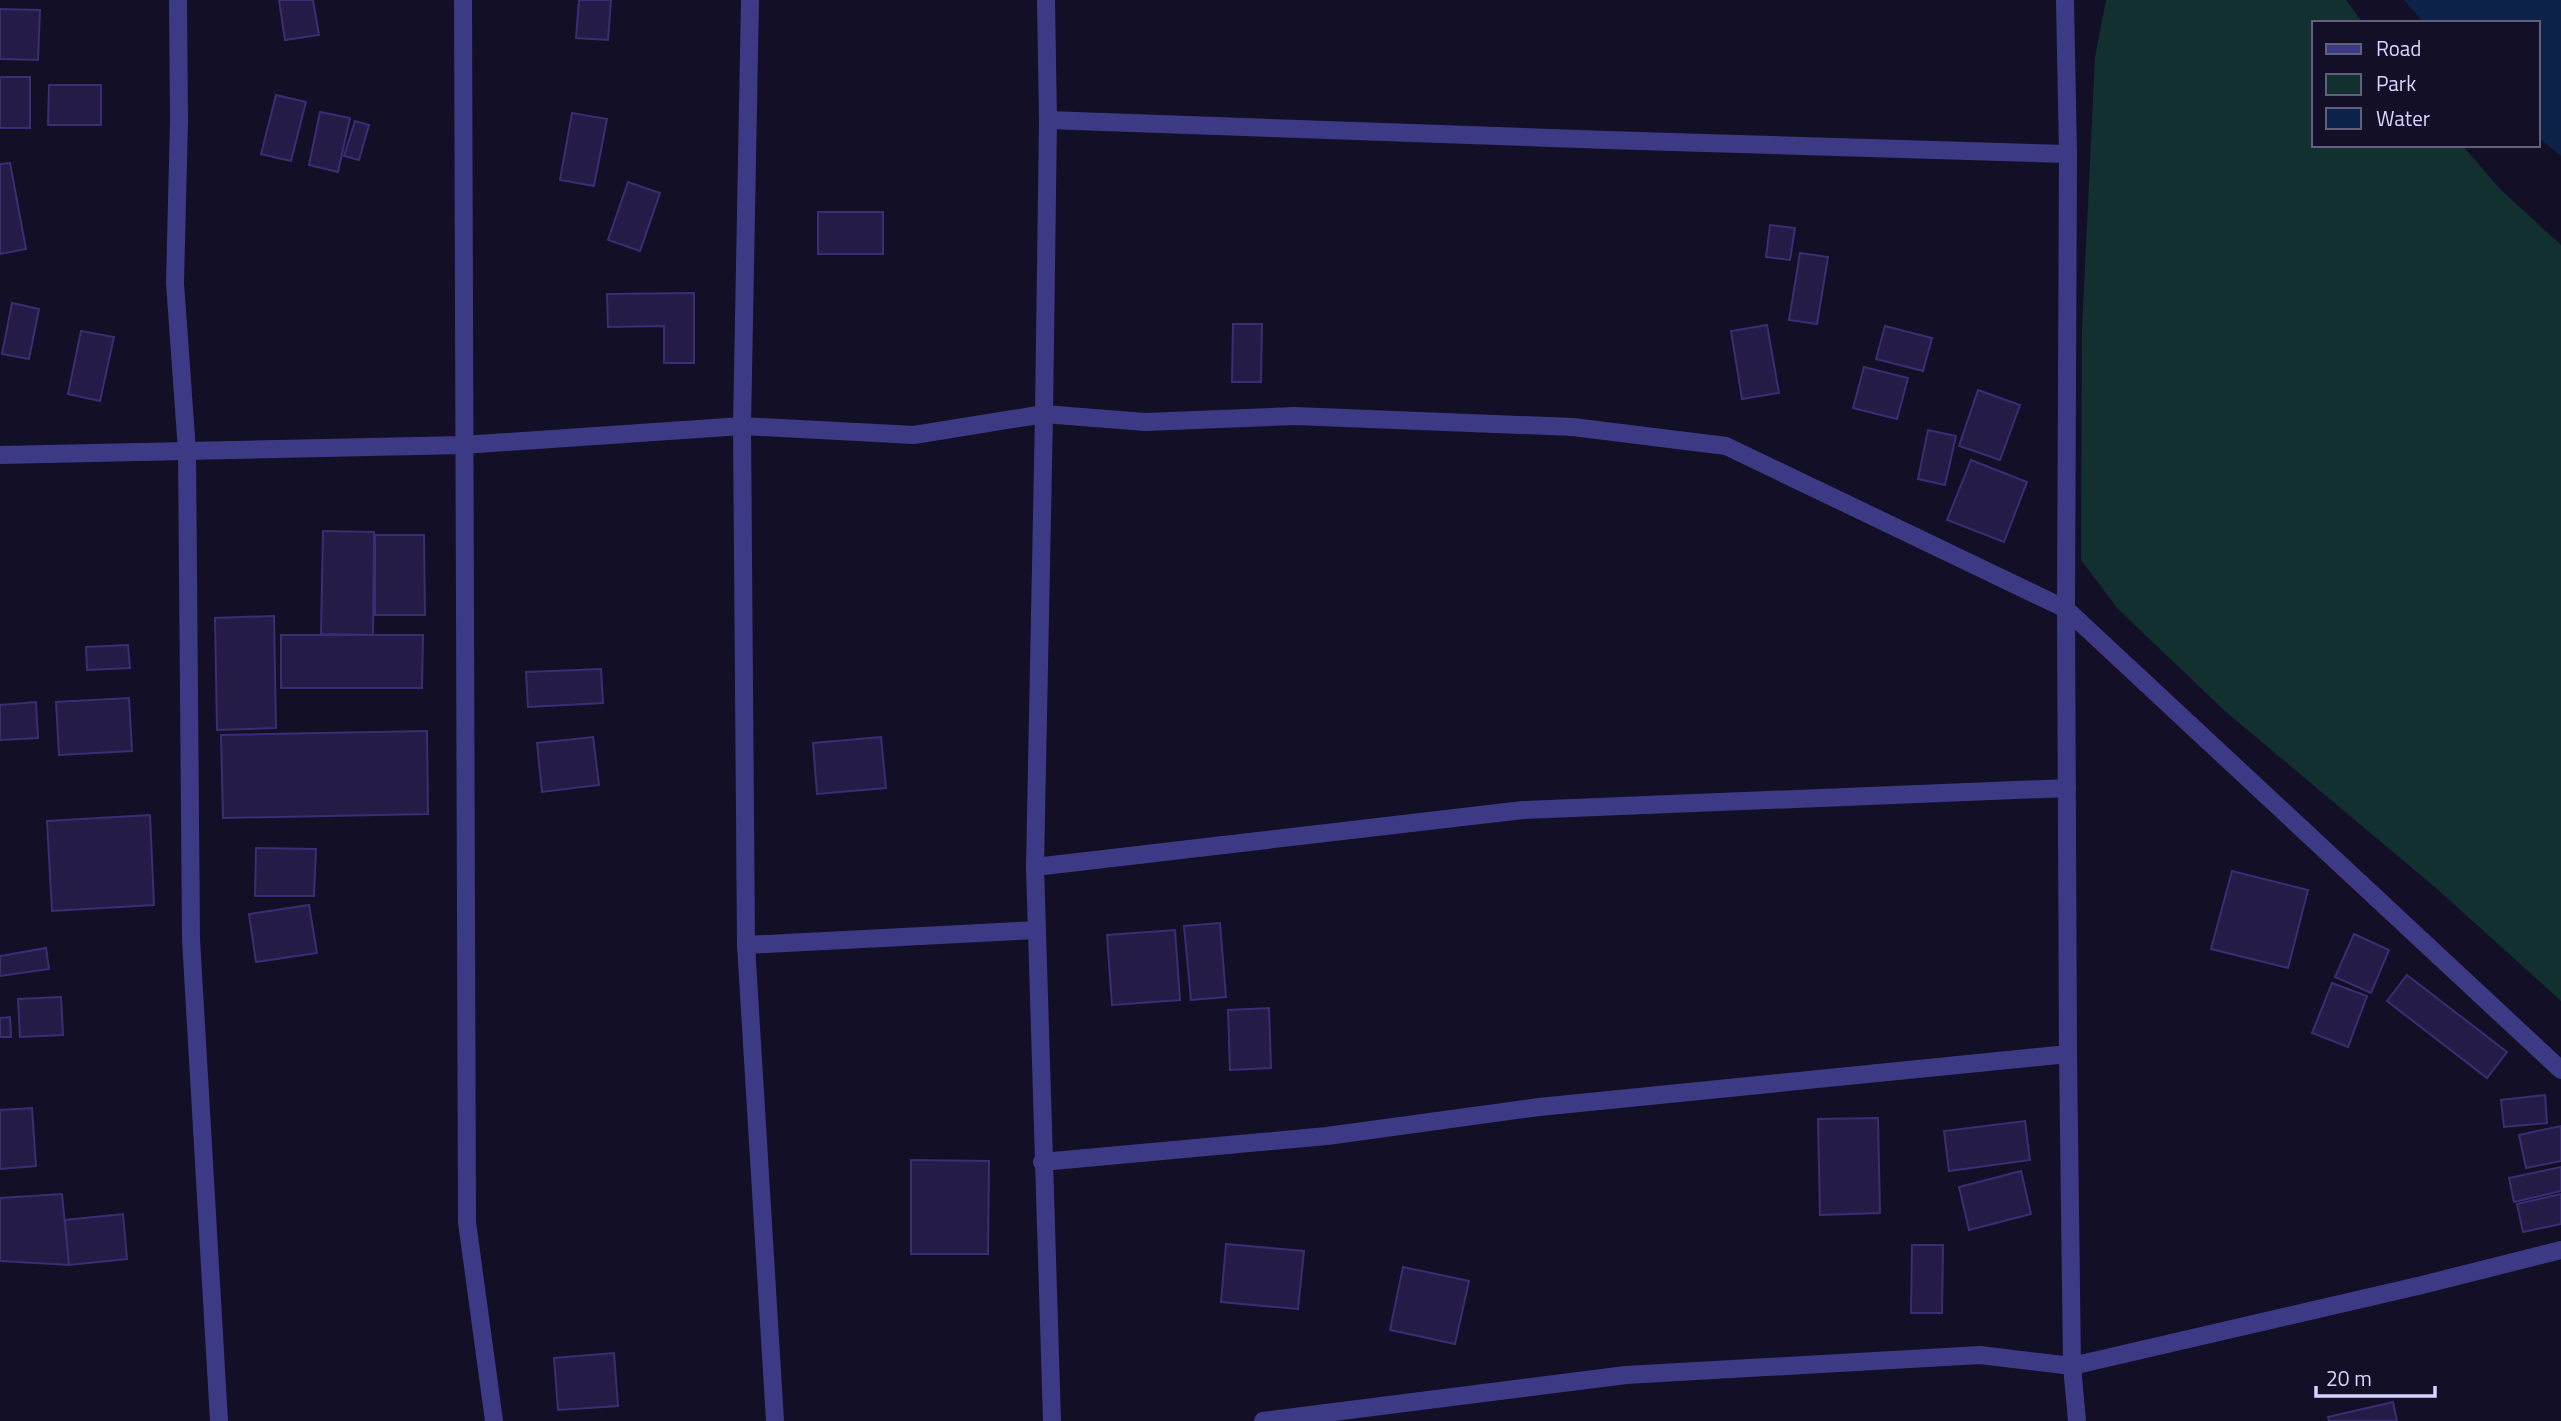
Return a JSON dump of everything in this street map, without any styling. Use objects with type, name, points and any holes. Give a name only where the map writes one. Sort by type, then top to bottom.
[{"type":"street","points":[[178,0],[179,121],[175,284],[187,451],[191,939],[219,1421]]},
{"type":"street","points":[[463,0],[467,1222],[494,1421]]},
{"type":"street","points":[[750,0],[742,426],[746,945],[775,1421]]},
{"type":"street","points":[[1046,0],[1048,120],[1035,867],[1052,1421]]},
{"type":"street","points":[[2065,0],[2068,154],[2068,1054],[2072,1366],[2077,1421]]},
{"type":"street","points":[[1048,120],[2068,154]]},
{"type":"street","points":[[0,455],[463,445],[742,426],[914,436],[1044,414],[1145,422],[1295,416],[1573,427],[1726,446],[2066,608],[2561,1070]]},
{"type":"street","points":[[1035,867],[1523,810],[2067,788]]},
{"type":"street","points":[[746,945],[1037,930]]},
{"type":"street","points":[[1042,1162],[1327,1136],[1539,1107],[2068,1054]]},
{"type":"street","points":[[1262,1421],[1626,1375],[1980,1354],[2072,1366],[2561,1250]]},
{"type":"green space","points":[[2106,0],[2346,0],[2362,21],[2312,21],[2312,147],[2464,147],[2500,189],[2561,245],[2561,1001],[2436,888],[2226,712],[2118,609],[2081,560],[2082,329],[2095,57]]},
{"type":"water","points":[[2404,0],[2561,0],[2561,156],[2540,139],[2540,21],[2422,21]]},
{"type":"building","points":[[279,0],[313,0],[319,35],[285,40]]},
{"type":"building","points":[[579,0],[611,0],[608,40],[576,38]]},
{"type":"building","points":[[0,9],[40,10],[38,60],[0,59]]},
{"type":"building","points":[[0,77],[30,77],[30,128],[0,128]]},
{"type":"building","points":[[49,85],[101,85],[101,125],[48,125]]},
{"type":"building","points":[[276,95],[306,102],[291,161],[261,154]]},
{"type":"building","points":[[320,112],[350,118],[338,172],[309,165]]},
{"type":"building","points":[[572,113],[607,119],[594,186],[560,180]]},
{"type":"building","points":[[355,121],[369,125],[359,160],[344,156]]},
{"type":"building","points":[[10,163],[26,249],[0,254],[0,164]]},
{"type":"building","points":[[628,182],[660,193],[640,251],[608,240]]},
{"type":"building","points":[[818,212],[883,212],[883,254],[818,254]]},
{"type":"building","points":[[1770,225],[1795,228],[1790,260],[1766,257]]},
{"type":"building","points":[[1800,253],[1828,257],[1817,324],[1789,320]]},
{"type":"building","points":[[694,293],[694,363],[664,363],[664,326],[608,327],[607,294]]},
{"type":"building","points":[[12,303],[39,309],[29,359],[2,354]]},
{"type":"building","points":[[1233,324],[1262,324],[1261,382],[1232,382]]},
{"type":"building","points":[[1767,325],[1779,393],[1742,399],[1731,331]]},
{"type":"building","points":[[1885,326],[1932,338],[1923,371],[1876,359]]},
{"type":"building","points":[[81,331],[114,337],[100,401],[68,394]]},
{"type":"building","points":[[1864,367],[1908,378],[1897,419],[1853,408]]},
{"type":"building","points":[[1978,390],[2020,405],[2000,460],[1959,446]]},
{"type":"building","points":[[1928,430],[1956,436],[1945,485],[1918,479]]},
{"type":"building","points":[[1971,460],[2027,482],[2004,542],[1947,520]]},
{"type":"building","points":[[323,531],[374,532],[373,635],[321,634]]},
{"type":"building","points":[[375,535],[424,535],[425,615],[375,615]]},
{"type":"building","points":[[274,616],[276,728],[217,730],[215,618]]},
{"type":"building","points":[[281,635],[423,635],[422,688],[281,688]]},
{"type":"building","points":[[128,645],[130,668],[87,670],[86,647]]},
{"type":"building","points":[[601,669],[603,703],[528,707],[526,672]]},
{"type":"building","points":[[129,698],[132,751],[59,755],[56,702]]},
{"type":"building","points":[[36,702],[38,738],[0,740],[0,705]]},
{"type":"building","points":[[427,731],[428,814],[223,818],[221,735]]},
{"type":"building","points":[[593,737],[599,785],[542,792],[537,743]]},
{"type":"building","points":[[881,737],[886,788],[817,794],[813,743]]},
{"type":"building","points":[[150,815],[154,905],[52,911],[47,821]]},
{"type":"building","points":[[256,848],[316,849],[314,896],[255,896]]},
{"type":"building","points":[[2232,871],[2308,890],[2288,968],[2211,949]]},
{"type":"building","points":[[309,905],[317,953],[256,962],[249,914]]},
{"type":"building","points":[[1220,923],[1226,997],[1191,1000],[1184,926]]},
{"type":"building","points":[[1175,930],[1180,1000],[1112,1005],[1107,935]]},
{"type":"building","points":[[2354,934],[2389,950],[2371,993],[2335,977]]},
{"type":"building","points":[[46,948],[49,969],[0,976],[0,956]]},
{"type":"building","points":[[2407,975],[2507,1052],[2487,1078],[2387,1001]]},
{"type":"building","points":[[2332,983],[2367,996],[2348,1047],[2312,1033]]},
{"type":"building","points":[[61,997],[63,1035],[20,1037],[18,999]]},
{"type":"building","points":[[1269,1008],[1271,1068],[1230,1070],[1228,1010]]},
{"type":"building","points":[[10,1017],[11,1037],[0,1037],[0,1018]]},
{"type":"building","points":[[2545,1095],[2547,1123],[2504,1127],[2501,1100]]},
{"type":"building","points":[[32,1108],[36,1166],[0,1169],[0,1110]]},
{"type":"building","points":[[1878,1118],[1880,1213],[1820,1215],[1818,1119]]},
{"type":"building","points":[[2025,1121],[2030,1160],[1949,1171],[1944,1131]]},
{"type":"building","points":[[2561,1126],[2561,1161],[2526,1168],[2519,1135]]},
{"type":"building","points":[[911,1160],[989,1161],[988,1254],[911,1254]]},
{"type":"building","points":[[2561,1167],[2561,1191],[2514,1202],[2509,1178]]},
{"type":"building","points":[[2021,1171],[2031,1214],[1969,1230],[1959,1187]]},
{"type":"building","points":[[62,1194],[69,1265],[0,1261],[0,1198]]},
{"type":"building","points":[[2561,1194],[2561,1224],[2523,1232],[2517,1204]]},
{"type":"building","points":[[123,1214],[127,1259],[69,1265],[65,1220]]},
{"type":"building","points":[[1226,1244],[1304,1251],[1298,1309],[1221,1302]]},
{"type":"building","points":[[1912,1245],[1943,1245],[1942,1313],[1911,1313]]},
{"type":"building","points":[[1403,1267],[1469,1281],[1455,1344],[1390,1330]]},
{"type":"building","points":[[614,1353],[618,1406],[558,1410],[554,1358]]},
{"type":"building","points":[[2393,1402],[2397,1421],[2329,1421],[2328,1417]]}]
